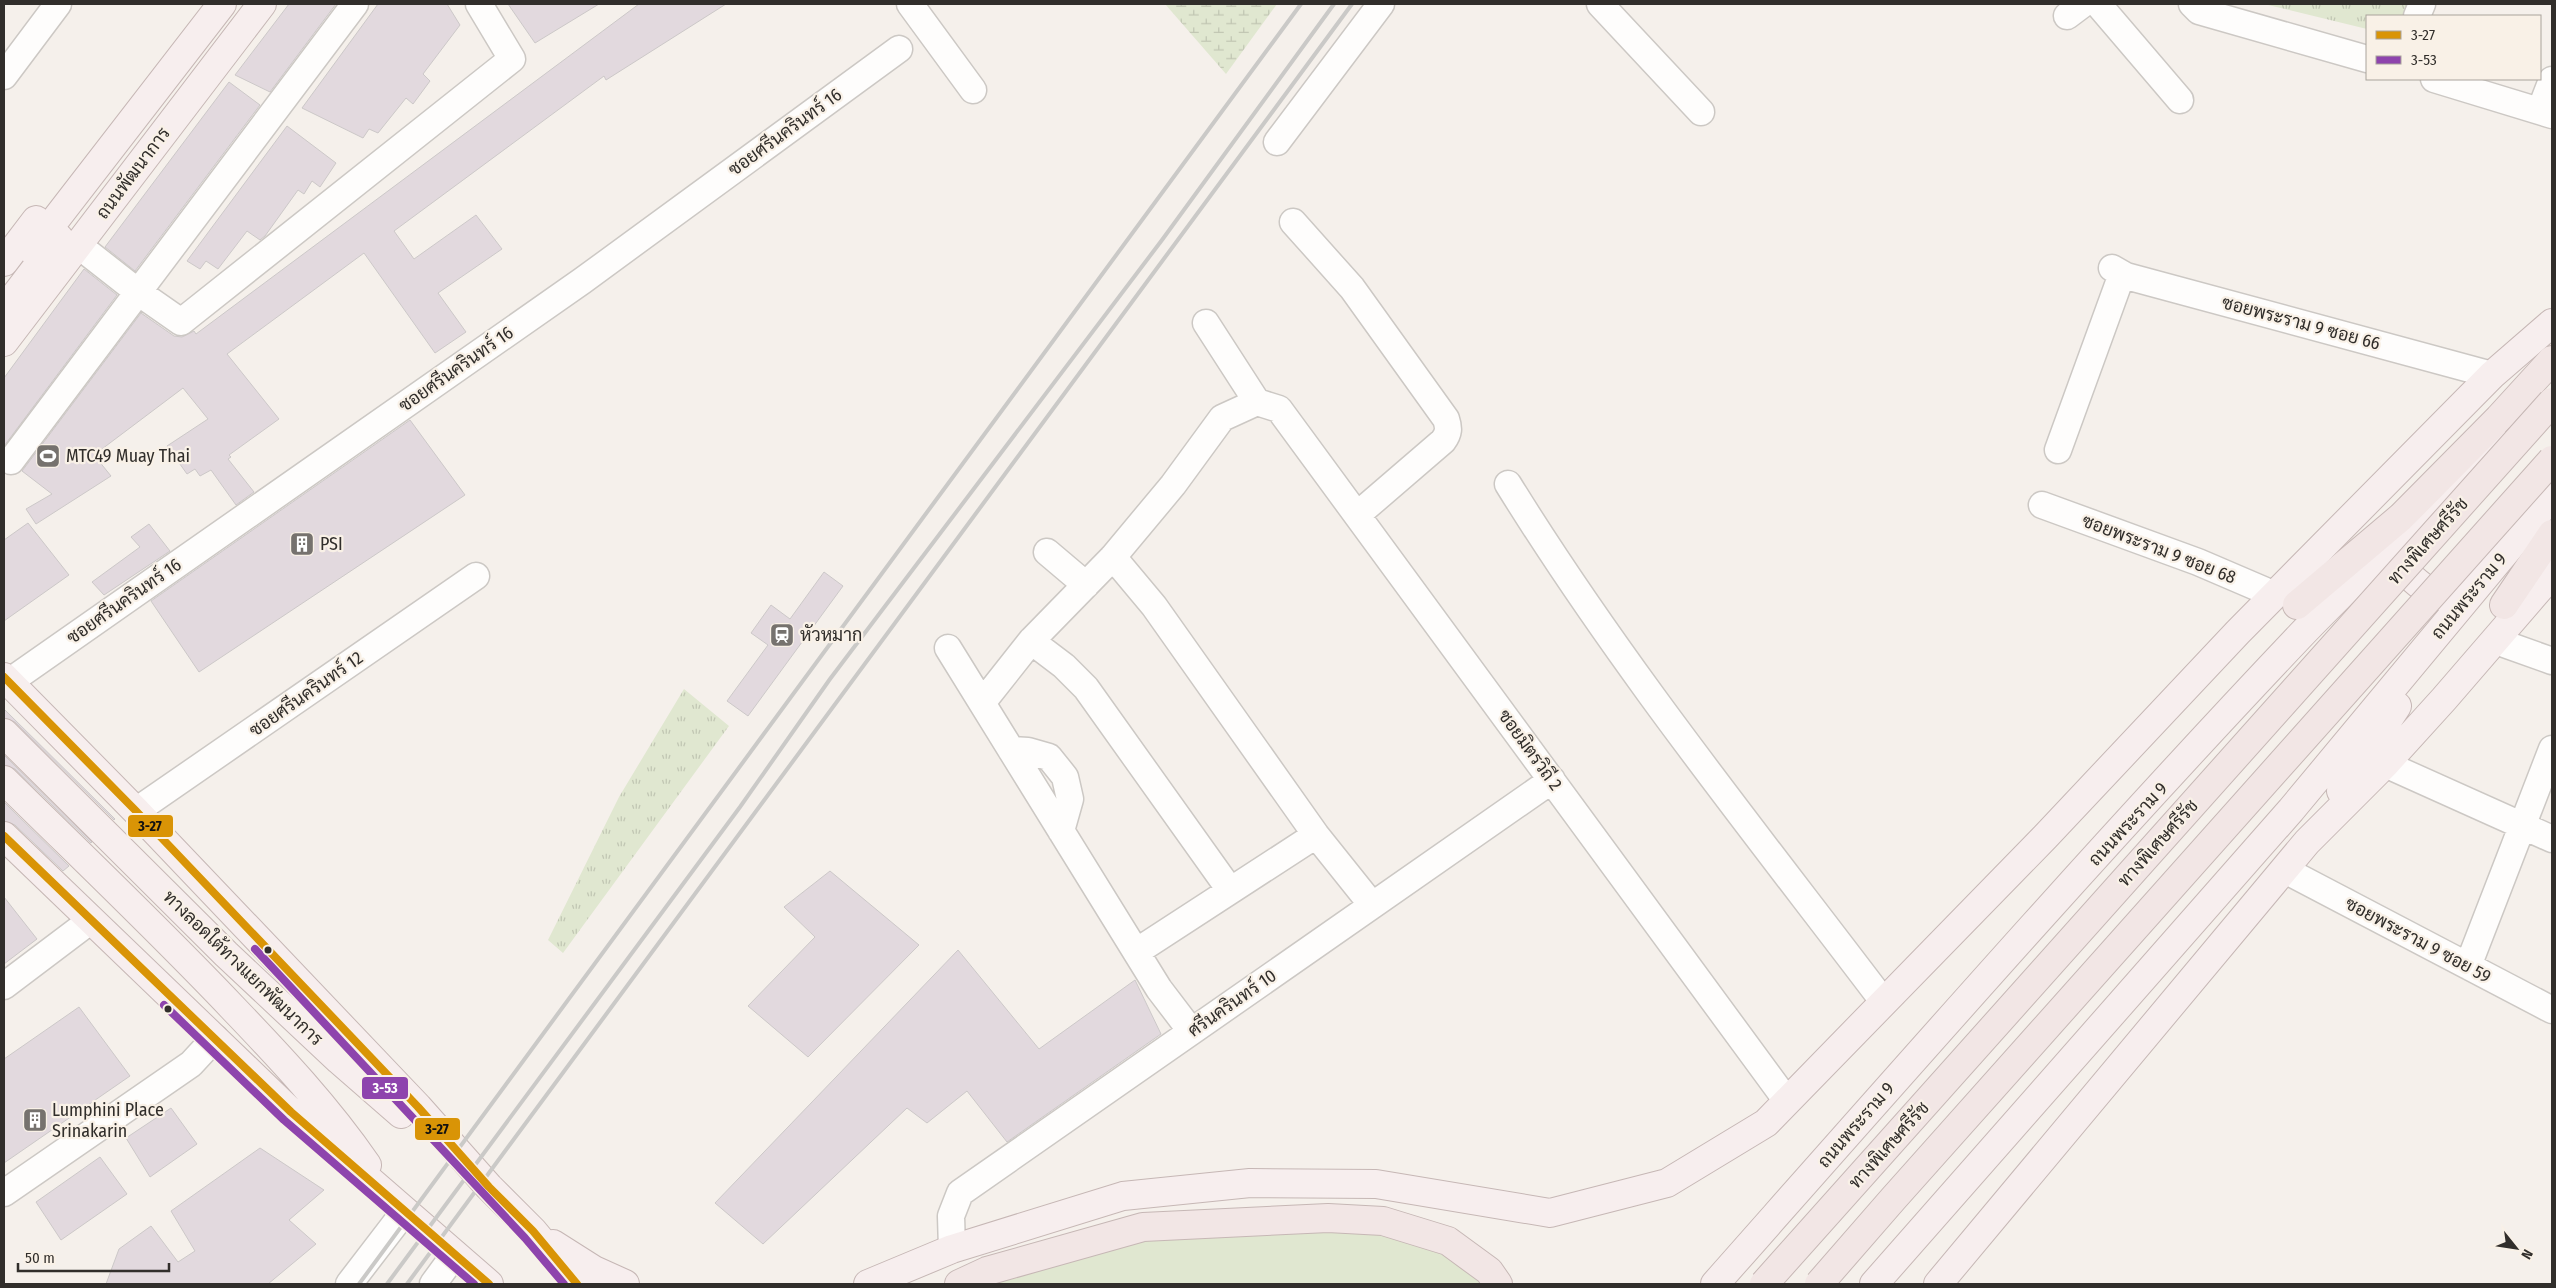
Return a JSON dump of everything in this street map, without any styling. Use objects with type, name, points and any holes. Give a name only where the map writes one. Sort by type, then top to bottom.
[{"type":"highway","points":[[2286,600],[2401,517],[2499,418],[2552,360]]},
{"type":"highway","name":"ทางพิเศษศรีรัช","points":[[1764,1284],[2552,402]]},
{"type":"highway","points":[[1819,1284],[2552,460]]},
{"type":"highway","points":[[2504,605],[2552,534]]},
{"type":"highway","points":[[958,1284],[987,1271],[1143,1227],[1328,1218],[1383,1221],[1448,1242],[1489,1270],[1498,1284]]},
{"type":"main road","points":[[4,262],[200,4]]},
{"type":"main road","name":"ถนนพัฒนาการ","points":[[4,310],[165,90],[222,4]]},
{"type":"main road","name":"ถนนพัฒนาการ","points":[[4,287],[165,90],[241,4]]},
{"type":"main road","name":"ถนนพัฒนาการ","points":[[4,342],[262,4]]},
{"type":"main road","points":[[868,1284],[952,1249],[1123,1196],[1250,1183],[1376,1184],[1550,1213],[1667,1183],[1766,1123],[2045,837],[2099,777],[2286,600],[2492,375],[2552,323]]},
{"type":"main road","name":"ถนนพระราม 9","points":[[1715,1284],[1953,1015],[2300,636],[2462,476],[2552,376]]},
{"type":"main road","name":"ถนนพระราม 9","points":[[1874,1284],[1898,1259],[2291,810],[2552,496]]},
{"type":"main road","points":[[2403,534],[2401,568],[2420,586],[2446,598],[2470,594]]},
{"type":"main road","points":[[1938,1284],[2307,842],[2385,764],[2496,641],[2552,574]]},
{"type":"main road","points":[[2307,842],[2470,594]]},
{"type":"main road","points":[[6,679],[136,811],[533,1231],[575,1282]]},
{"type":"main road","name":"ทางลอดใต้ทางแยกพัฒนาการ","points":[[4,733],[226,954],[339,1060],[385,1098],[532,1245],[575,1282]]},
{"type":"main road","name":"ทางลอดใต้ทางแยกพัฒนาการ","points":[[4,780],[203,976],[289,1066],[346,1135],[398,1205]]},
{"type":"main road","points":[[4,836],[290,1112],[489,1284]]},
{"type":"main road","points":[[533,1231],[594,1270],[625,1284]]},
{"type":"street","points":[[4,76],[58,4]]},
{"type":"street","points":[[11,461],[355,4]]},
{"type":"street","points":[[78,245],[138,292],[181,322],[512,59],[478,4]]},
{"type":"street","points":[[910,4],[973,90]]},
{"type":"street","points":[[1278,142],[1381,4]]},
{"type":"street","points":[[2098,4],[2180,100]]},
{"type":"street","points":[[1607,6],[1701,112]]},
{"type":"street","points":[[2196,7],[2366,59]]},
{"type":"street","name":"ซอยศรีนครินทร์ 16","points":[[6,679],[582,281],[809,113],[899,50]]},
{"type":"street","points":[[2437,80],[2546,113],[2552,80]]},
{"type":"street","points":[[1293,222],[1352,288],[1446,418],[1448,427],[1448,434],[1443,441],[1357,515]]},
{"type":"street","name":"ซอยพระราม 9 ซอย 66","points":[[2058,450],[2117,271],[2492,375]]},
{"type":"street","name":"ซอยมิตรวิถี 2","points":[[1206,323],[1263,403],[1279,409],[1787,1101]]},
{"type":"street","points":[[982,703],[1031,641],[1113,557],[1173,485],[1222,418],[1263,403]]},
{"type":"street","points":[[1508,484],[1566,576],[1883,1002]]},
{"type":"street","name":"ซอยพระราม 9 ซอย 68","points":[[2042,505],[2198,562],[2286,600]]},
{"type":"street","points":[[1047,552],[1086,585]]},
{"type":"street","points":[[1113,557],[1159,612],[1316,836],[1372,905]]},
{"type":"street","name":"ซอยศรีนครินทร์ 12","points":[[136,811],[476,576]]},
{"type":"street","points":[[1031,641],[1064,666],[1086,688],[1230,890]]},
{"type":"street","points":[[2496,641],[2552,661]]},
{"type":"street","points":[[948,648],[1159,990],[1191,1031]]},
{"type":"street","points":[[2468,966],[2552,749]]},
{"type":"street","points":[[2385,764],[2522,828],[2552,839]]},
{"type":"street","name":"ศรีนครินทร์ 10","points":[[952,1249],[951,1216],[960,1193],[1552,780]]},
{"type":"street","points":[[1136,952],[1316,836]]},
{"type":"street","name":"ซอยพระราม 9 ซอย 59","points":[[2284,870],[2552,1010]]},
{"type":"street","points":[[4,986],[90,921]]},
{"type":"street","points":[[4,1193],[191,1064],[215,1038]]},
{"type":"street","points":[[349,1284],[398,1205]]},
{"type":"street","points":[[433,1284],[455,1254]]},
{"type":"green space","points":[[1165,4],[1277,4],[1226,74]]},
{"type":"green space","points":[[2264,4],[2409,4],[2404,15],[2366,15],[2366,29]]},
{"type":"green space","points":[[684,689],[729,726],[563,953],[548,940],[619,797]]},
{"type":"green space","points":[[1383,1221],[1498,1284],[959,1284],[1143,1227]]},
{"type":"building","points":[[289,4],[336,4],[270,92],[235,75]]},
{"type":"building","points":[[378,4],[447,4],[460,25],[423,74],[430,81],[413,104],[406,98],[378,133],[369,129],[363,138],[302,108]]},
{"type":"building","points":[[508,4],[599,4],[535,43]]},
{"type":"building","points":[[639,4],[726,4],[606,80],[604,76],[394,231],[414,259],[476,215],[502,249],[438,293],[466,332],[435,353],[364,253],[227,354],[279,419],[229,455],[231,457],[228,459],[254,492],[236,505],[211,470],[200,476],[195,469],[187,474],[167,446],[208,419],[183,388],[94,455],[111,476],[36,524],[26,509],[52,494],[22,471],[141,313],[174,336],[182,337],[194,331],[196,334]]},
{"type":"building","points":[[229,82],[260,105],[135,271],[105,247]]},
{"type":"building","points":[[287,126],[336,163],[320,187],[312,181],[304,194],[298,190],[265,236],[260,240],[247,231],[218,269],[206,261],[200,269],[187,261]]},
{"type":"building","points":[[84,269],[117,295],[4,446],[4,378]]},
{"type":"building","name":"PSI","points":[[410,420],[465,495],[199,672],[151,601]]},
{"type":"building","points":[[28,523],[69,575],[4,621],[4,540]]},
{"type":"building","points":[[149,524],[170,551],[104,595],[92,582],[140,547],[131,537]]},
{"type":"building","points":[[824,572],[843,586],[748,716],[727,701],[768,645],[751,633],[771,605],[790,619]]},
{"type":"building","points":[[4,709],[114,820],[15,722],[4,718]]},
{"type":"building","points":[[4,755],[91,843],[15,769],[4,765]]},
{"type":"building","points":[[4,802],[69,866],[63,871],[15,825],[4,821]]},
{"type":"building","points":[[830,871],[919,945],[808,1057],[748,1006],[815,937],[784,907]]},
{"type":"building","points":[[4,897],[37,939],[4,964]]},
{"type":"building","points":[[958,950],[1039,1049],[1135,980],[1161,1034],[1007,1142],[967,1091],[927,1123],[907,1108],[763,1244],[715,1203]]},
{"type":"building","name":"Lumphini Place Srinakarin","points":[[79,1007],[130,1076],[4,1163],[4,1059]]},
{"type":"building","points":[[171,1108],[197,1144],[150,1177],[126,1138]]},
{"type":"building","points":[[260,1148],[324,1190],[289,1220],[316,1244],[268,1284],[106,1284],[119,1249],[151,1226],[178,1262],[195,1251],[171,1211]]},
{"type":"building","points":[[100,1157],[127,1194],[61,1240],[36,1202]]},
{"type":"railway","points":[[359,1284],[1301,4]]},
{"type":"railway","points":[[387,1284],[740,807],[830,679],[1162,240],[1334,4]]},
{"type":"railway","points":[[407,1284],[1352,4]]},
{"type":"transit line","name":"3-27","points":[[4,677],[136,811],[418,1107],[489,1187],[533,1231],[577,1284]]},
{"type":"transit line","name":"3-27","points":[[4,836],[291,1112],[489,1284]]},
{"type":"transit line","name":"3-53","points":[[255,949],[525,1238],[564,1284]]},
{"type":"transit line","name":"3-53","points":[[164,1005],[284,1120],[474,1284]]},
{"type":"place","name":"MTC49 Muay Thai","points":[[48,456]]},
{"type":"place","name":"PSI","points":[[302,544]]},
{"type":"place","name":"หัวหมาก","points":[[782,635]]},
{"type":"place","name":"Lumphini Place Srinakarin","points":[[35,1120]]}]
